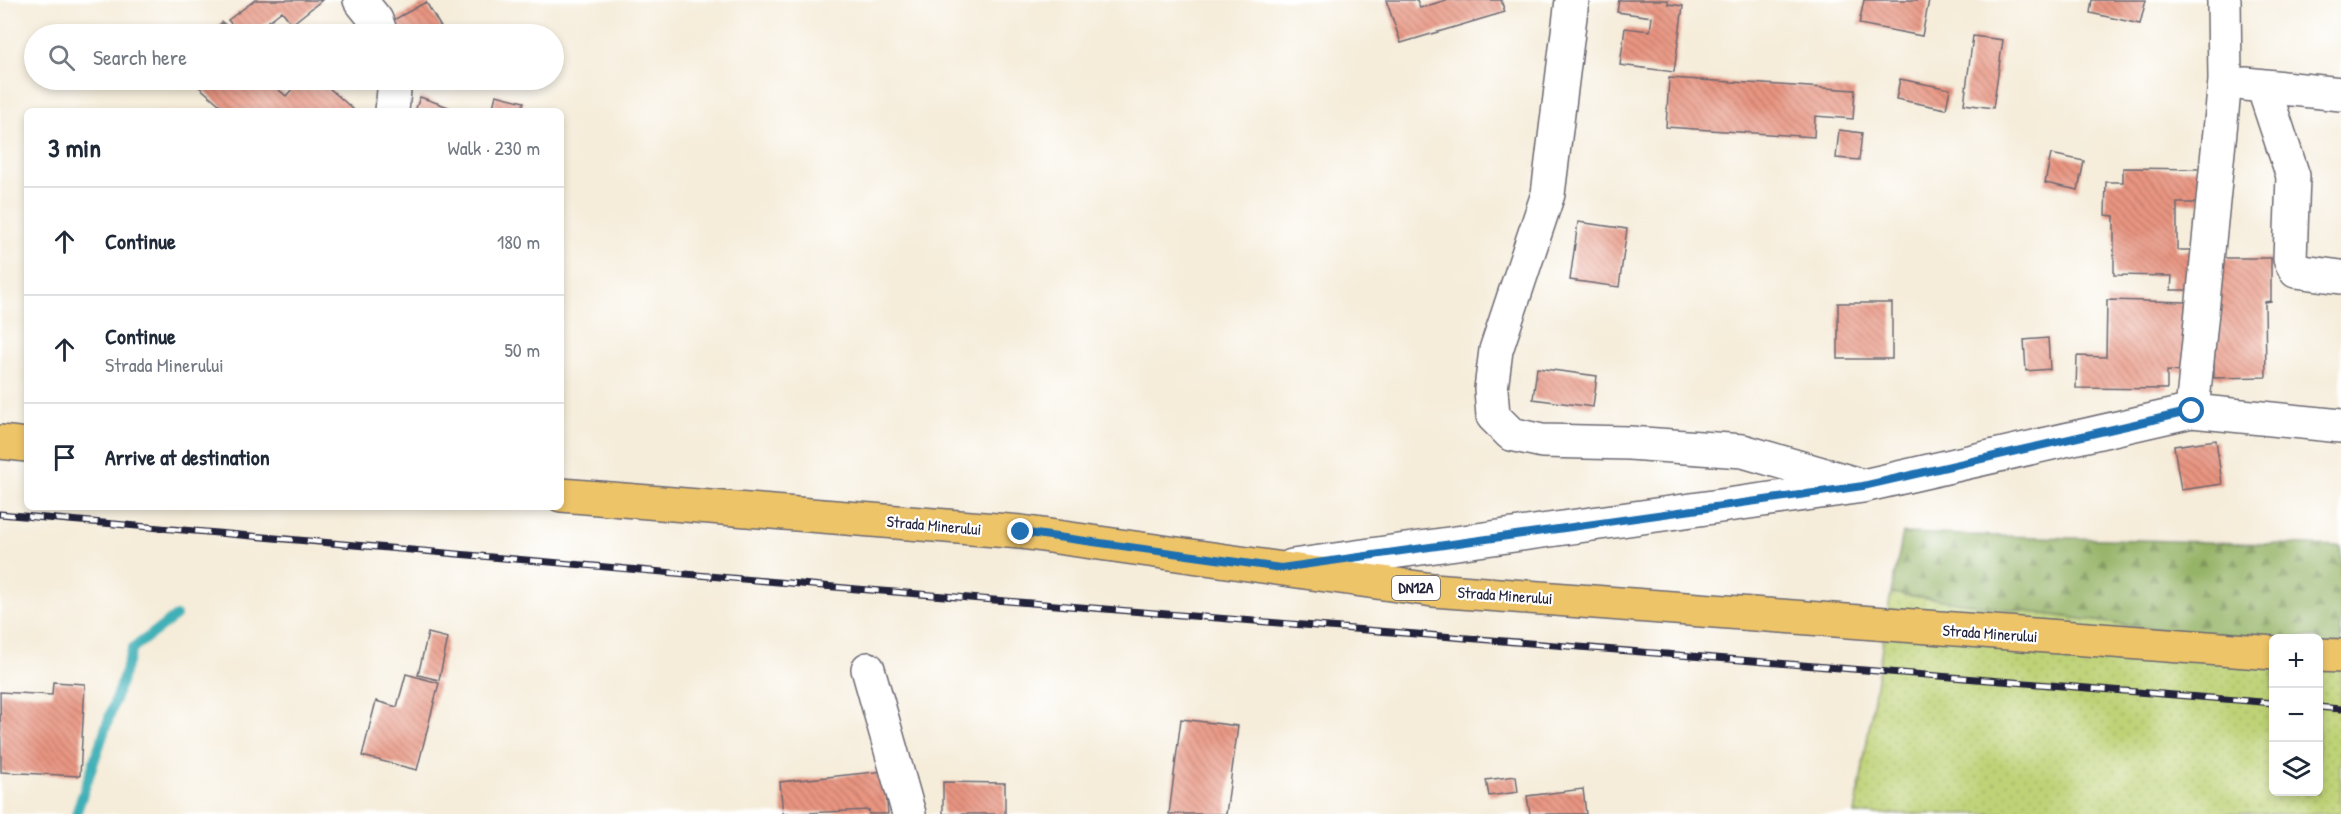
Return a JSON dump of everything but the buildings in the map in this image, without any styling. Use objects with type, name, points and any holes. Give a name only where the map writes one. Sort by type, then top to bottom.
[{"type":"main road","points":[[0,442],[24,445]]},
{"type":"main road","name":"Strada Minerului","points":[[564,495],[1021,532],[1433,590],[2269,652]]},
{"type":"main road","points":[[2323,655],[2341,656]]},
{"type":"street","points":[[360,0],[377,24]]},
{"type":"street","points":[[1572,0],[1548,194],[1496,350],[1491,389],[1493,416],[1511,435],[1542,441],[1629,443],[1743,452],[1863,486]]},
{"type":"street","points":[[2192,411],[2225,81],[2224,0]]},
{"type":"street","points":[[2225,81],[2341,94]]},
{"type":"street","points":[[2263,86],[2293,176],[2290,259],[2296,271],[2341,277]]},
{"type":"street","points":[[392,108],[394,90]]},
{"type":"street","points":[[1281,568],[1863,486],[2192,411],[2341,426]]},
{"type":"street","points":[[868,669],[909,814]]},
{"type":"green space","points":[[1903,533],[2341,546],[2341,654],[2323,652],[2323,634],[2269,634],[2269,644],[1891,593]]},
{"type":"green space","points":[[1891,593],[2269,644],[2269,796],[2323,796],[2323,652],[2341,654],[2341,814],[1855,814]]},
{"type":"waterway","points":[[76,814],[133,648],[176,616]]},
{"type":"railway","points":[[0,514],[857,589],[2269,703]]},
{"type":"railway","points":[[2323,707],[2341,709]]},
{"type":"route","points":[[1021,532],[1281,568],[1863,486],[2192,411]]}]
